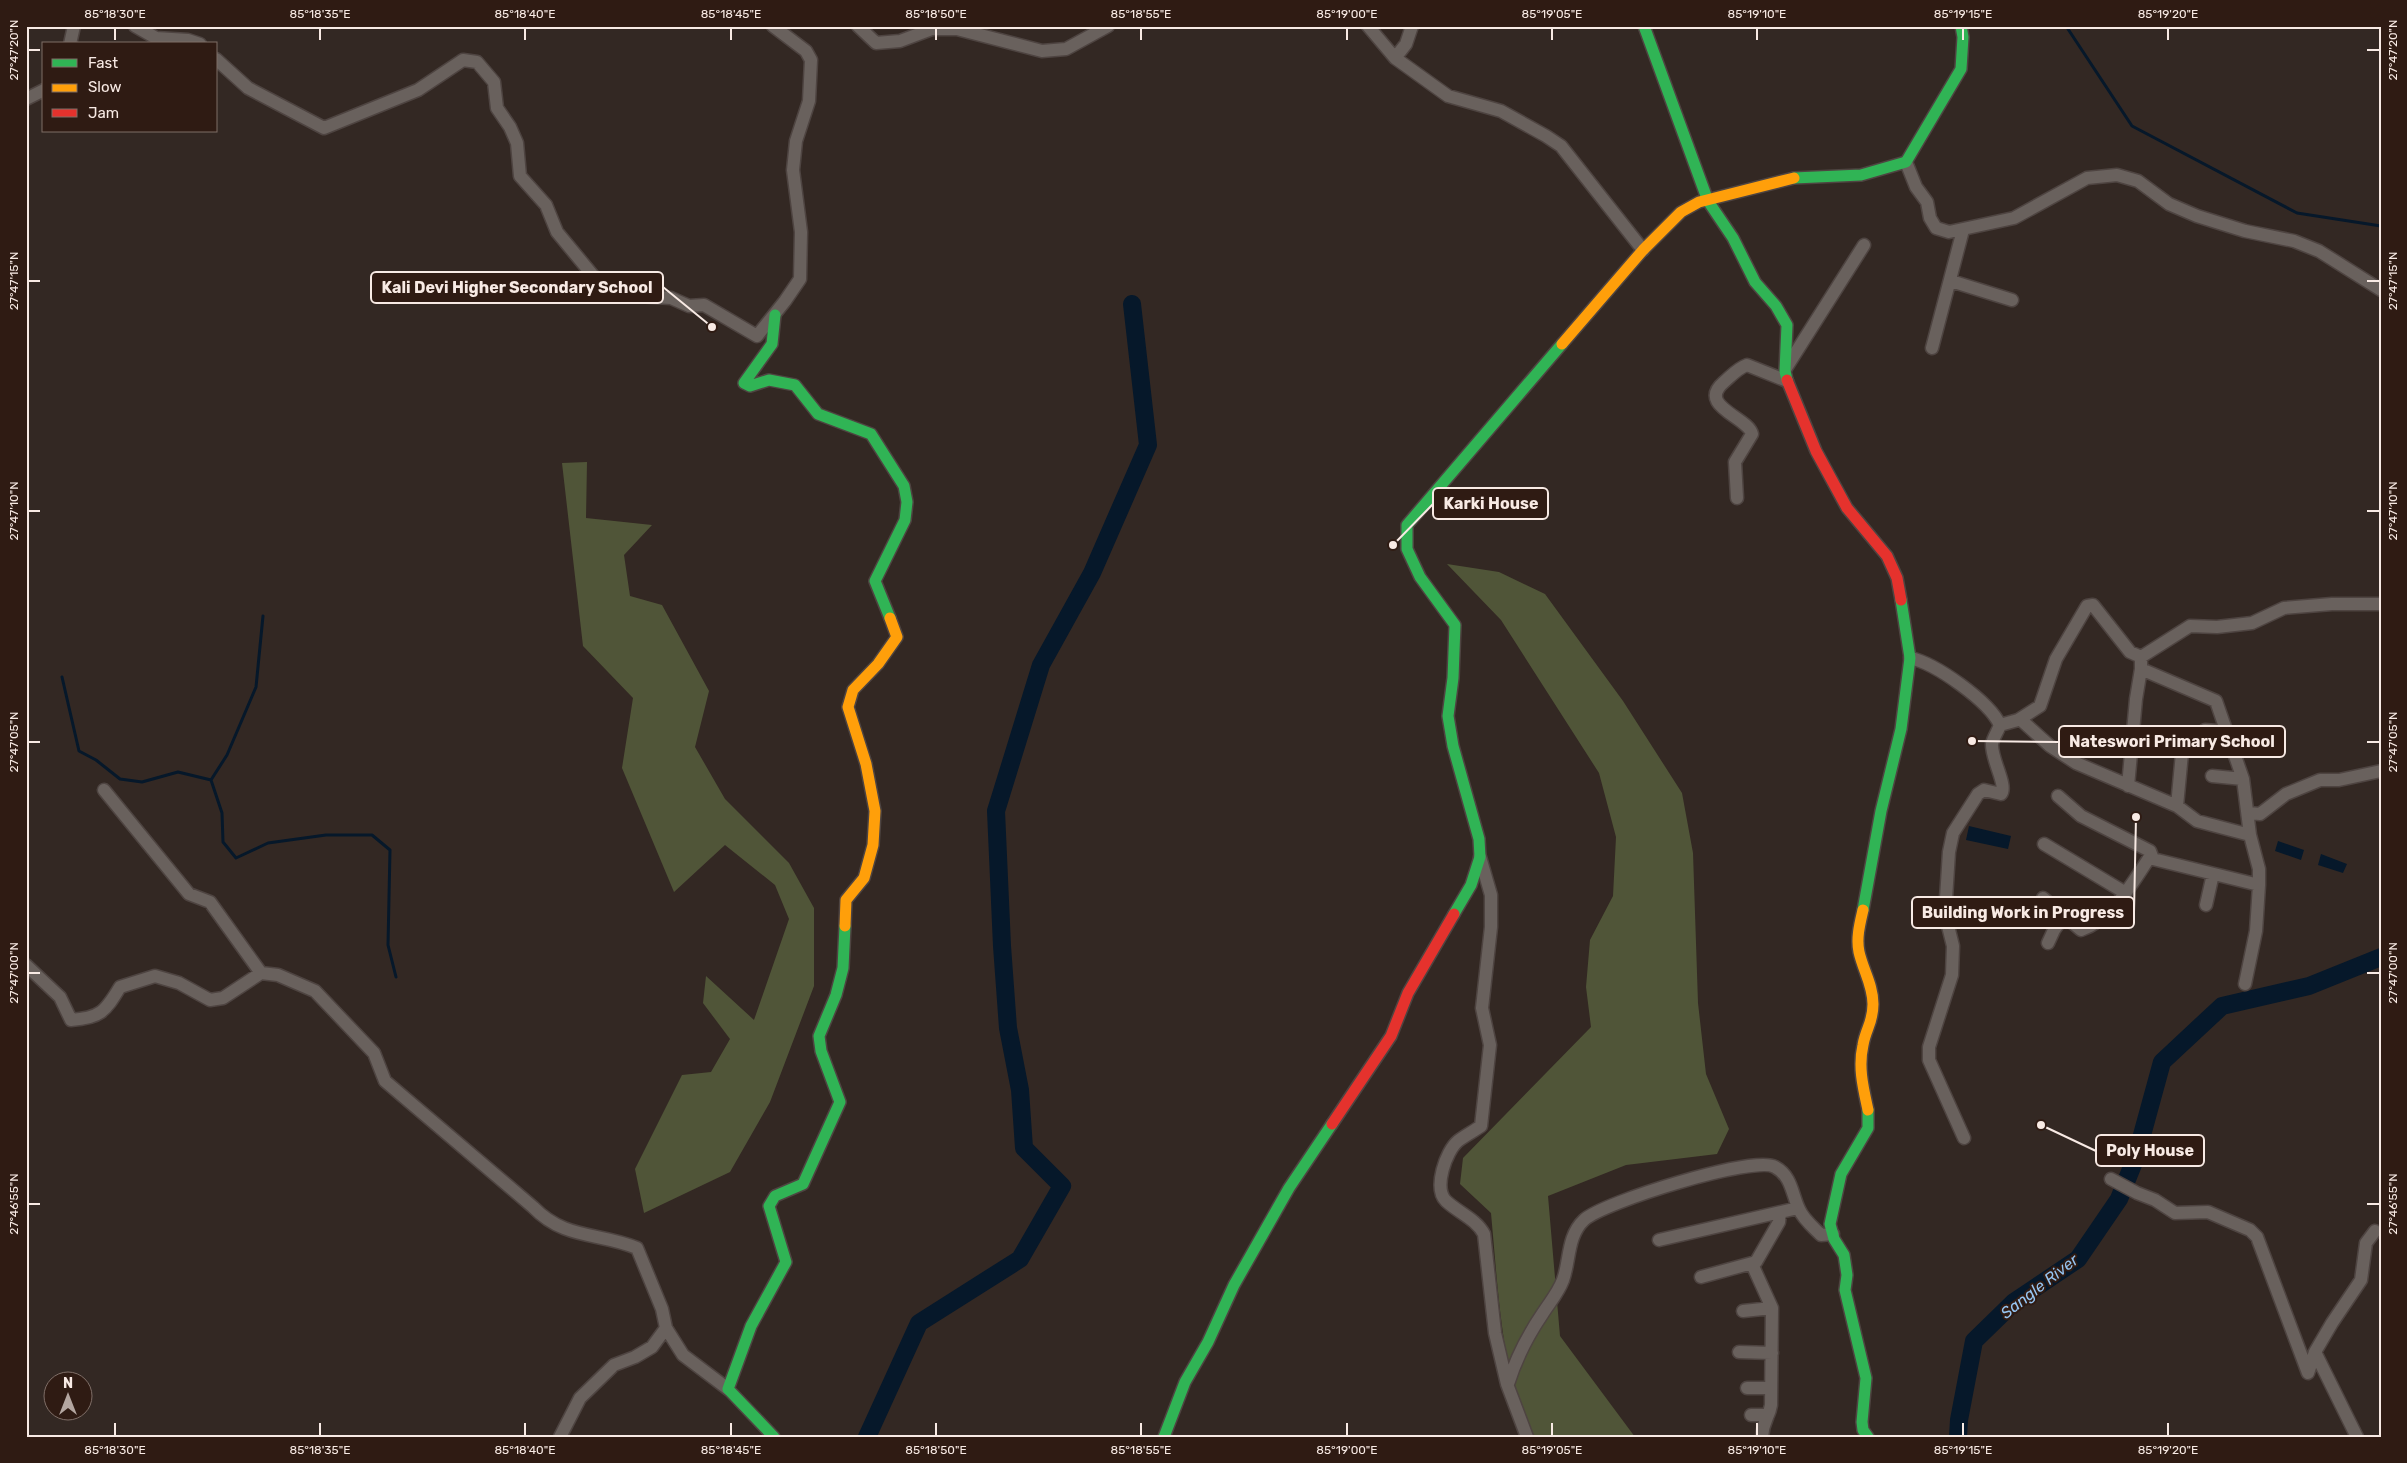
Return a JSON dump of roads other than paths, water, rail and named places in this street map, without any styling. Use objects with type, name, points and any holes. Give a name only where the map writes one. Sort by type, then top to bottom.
[{"type":"street","points":[[70,42],[74,26]]},
{"type":"street","points":[[135,26],[156,38],[199,42]]},
{"type":"street","points":[[218,62],[248,88],[324,128],[418,90],[463,60],[477,62],[494,82],[497,108],[510,127],[517,143],[520,176],[546,205],[557,232],[600,284],[637,296],[671,298],[688,306],[704,305],[757,336],[775,315],[800,279],[802,232],[793,170],[796,141],[809,101],[811,60],[806,51],[773,26]]},
{"type":"street","points":[[858,26],[876,43],[900,41],[932,29],[957,29],[1042,51],[1066,49],[1108,26]]},
{"type":"street","points":[[1368,26],[1396,58],[1448,96],[1500,111],[1561,146],[1643,250]]},
{"type":"street","points":[[1396,58],[1406,44],[1412,26]]},
{"type":"street","points":[[1644,26],[1708,201],[1733,238],[1755,282],[1776,306],[1787,325],[1786,376],[1816,451],[1847,508],[1876,540],[1898,578],[1910,658],[1901,729],[1881,811],[1858,936],[1859,952],[1870,981],[1873,1001],[1873,1019],[1863,1043],[1860,1071],[1869,1114],[1868,1128],[1841,1174],[1830,1224],[1844,1255],[1847,1303],[1866,1378],[1862,1422],[1863,1430],[1868,1437]]},
{"type":"street","points":[[1527,1437],[1508,1384],[1495,1334],[1484,1234],[1479,1224],[1444,1200],[1440,1187],[1441,1172],[1457,1142],[1481,1126],[1490,1045],[1482,1008],[1491,927],[1491,895],[1453,746],[1448,716],[1453,678],[1455,624],[1420,577],[1407,549],[1407,526],[1643,250],[1670,222],[1692,205],[1697,202],[1708,201],[1793,178],[1861,175],[1906,162],[1961,69],[1963,37],[1961,26]]},
{"type":"street","points":[[26,99],[42,91]]},
{"type":"street","points":[[1906,162],[1916,186],[1927,202],[1930,218],[1936,228],[1949,232],[2014,218],[2087,178],[2117,175],[2138,181],[2169,204],[2197,216],[2245,231],[2294,241],[2319,251],[2381,290]]},
{"type":"street","points":[[1932,348],[1963,230]]},
{"type":"street","points":[[1786,376],[1864,245]]},
{"type":"street","points":[[1951,281],[2012,300]]},
{"type":"street","points":[[728,1390],[751,1326],[786,1262],[769,1206],[775,1196],[803,1184],[840,1102],[821,1051],[819,1036],[836,995],[843,968],[846,900],[864,878],[873,846],[875,811],[866,764],[848,708],[853,690],[878,664],[896,637],[875,582],[905,520],[907,502],[904,486],[871,434],[818,414],[795,385],[769,380],[750,386],[744,383],[772,344],[775,315]]},
{"type":"street","points":[[1737,498],[1735,462],[1752,434],[1746,424],[1733,418],[1722,407],[1716,399],[1716,393],[1720,385],[1746,365],[1786,376]]},
{"type":"street","points":[[2128,786],[2141,663],[2190,626],[2217,627],[2252,623],[2284,608],[2332,604],[2381,604]]},
{"type":"street","points":[[1964,1138],[1929,1060],[1929,1047],[1952,975],[1953,946],[1945,914],[1949,852],[1954,834],[1978,794],[1984,790],[2001,794],[2004,791],[2005,785],[1995,766],[1992,743],[2000,725],[2020,719],[2040,706],[2056,659],[2086,606],[2093,605],[2141,663],[2216,701],[2243,779],[2250,835],[2259,868],[2256,931],[2245,984]]},
{"type":"street","points":[[1910,658],[1931,665],[1976,698],[1996,717],[2000,725]]},
{"type":"street","points":[[2020,719],[2050,746],[2076,763],[2177,806],[2197,821],[2250,835]]},
{"type":"street","points":[[2205,730],[2228,732]]},
{"type":"street","points":[[2177,806],[2182,753]]},
{"type":"street","points":[[2248,813],[2260,814],[2286,794],[2320,780],[2339,780],[2381,771]]},
{"type":"street","points":[[2212,776],[2243,779]]},
{"type":"street","points":[[104,790],[189,894],[210,902],[260,973]]},
{"type":"street","points":[[2058,796],[2081,816],[2150,851],[2153,859],[2259,886]]},
{"type":"street","points":[[2044,844],[2124,892]]},
{"type":"street","points":[[2043,898],[2081,930],[2090,927],[2105,916],[2151,855]]},
{"type":"street","points":[[1164,1437],[1185,1382],[1208,1342],[1234,1285],[1289,1188],[1391,1036],[1408,993],[1470,885],[1480,857]]},
{"type":"street","points":[[2206,905],[2213,874]]},
{"type":"street","points":[[2048,943],[2064,916]]},
{"type":"street","points":[[26,965],[60,997],[71,1020],[91,1018],[108,1007],[120,987],[155,976],[179,983],[210,1000],[224,998],[260,973],[278,975],[315,991],[374,1053],[385,1081],[546,1220],[567,1231],[623,1242],[637,1248],[662,1308],[666,1328],[683,1355],[728,1390],[774,1437]]},
{"type":"street","points":[[1508,1384],[1523,1344],[1559,1291],[1574,1236],[1583,1220],[1596,1212],[1622,1200],[1689,1179],[1760,1164],[1775,1167],[1784,1175],[1791,1185],[1798,1208],[1803,1217],[1821,1235],[1833,1234]]},
{"type":"street","points":[[2115,1182],[2137,1194],[2155,1200],[2175,1213],[2208,1212],[2250,1230],[2257,1236],[2308,1373],[2315,1352],[2361,1280],[2366,1243],[2375,1231]]},
{"type":"street","points":[[1659,1240],[1798,1208]]},
{"type":"street","points":[[1701,1277],[1756,1262],[1779,1222],[1780,1213]]},
{"type":"street","points":[[1752,1264],[1772,1308],[1770,1412],[1762,1424],[1762,1437]]},
{"type":"street","points":[[1742,1310],[1772,1308]]},
{"type":"street","points":[[560,1437],[580,1398],[614,1364],[635,1357],[652,1347],[666,1328]]},
{"type":"street","points":[[1739,1352],[1772,1353]]},
{"type":"street","points":[[2315,1352],[2357,1437]]},
{"type":"street","points":[[1747,1388],[1771,1388]]},
{"type":"street","points":[[1750,1415],[1768,1415]]},
{"type":"water","points":[[1969,826],[2011,836],[2008,849],[1966,840]]},
{"type":"water","points":[[2278,841],[2304,850],[2301,860],[2275,851]]},
{"type":"water","points":[[2321,854],[2347,864],[2343,873],[2318,865]]},
{"type":"waterway","points":[[2066,26],[2132,126],[2297,213],[2381,226]]},
{"type":"waterway","points":[[867,1437],[919,1323],[1020,1259],[1062,1186],[1024,1148],[1020,1090],[1008,1028],[996,811],[1041,665],[1092,573],[1148,445],[1132,304]]},
{"type":"waterway","points":[[211,780],[227,755],[256,687],[263,616]]},
{"type":"waterway","points":[[62,677],[79,751],[96,760],[120,779],[142,782],[178,772],[211,780],[222,813],[223,842],[236,858],[268,843],[326,835],[372,835],[390,850],[388,945],[396,977]]},
{"type":"waterway","name":"Sangle River","points":[[1958,1437],[1959,1420],[1974,1341],[2014,1302],[2078,1259],[2119,1199],[2136,1157],[2162,1062],[2222,1006],[2309,986],[2381,957]]},
{"type":"place","name":"Kali Devi Higher Secondary School","points":[[712,327]]},
{"type":"place","name":"Karki House","points":[[1393,545]]},
{"type":"place","name":"Nateswori Primary School","points":[[1972,741]]},
{"type":"place","name":"Building Work in Progress","points":[[2136,817]]},
{"type":"place","name":"Poly House","points":[[2041,1125]]}]
